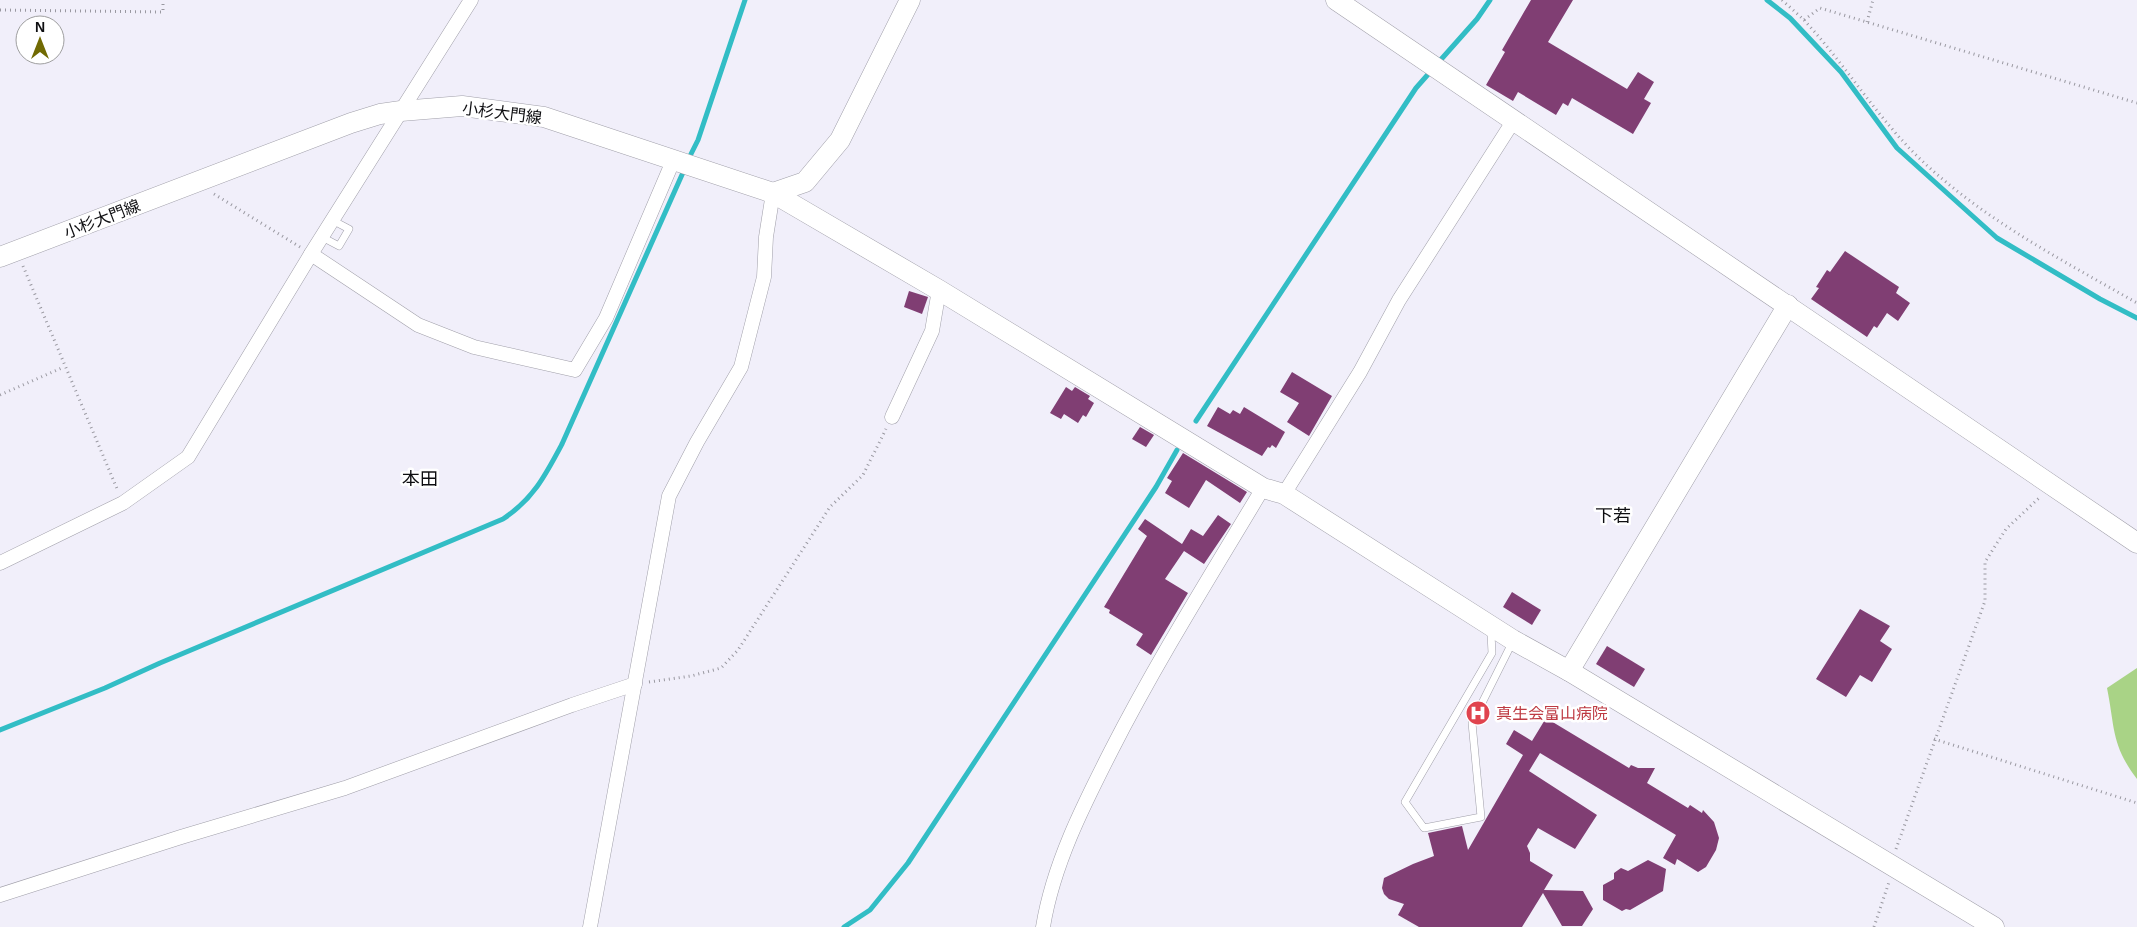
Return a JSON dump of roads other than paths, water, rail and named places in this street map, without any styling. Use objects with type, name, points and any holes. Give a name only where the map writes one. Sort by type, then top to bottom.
[{"type":"street","points":[[0,563],[123,503],[188,457],[332,220],[471,0]]},
{"type":"street","points":[[590,927],[669,496],[697,442],[742,367],[764,277],[766,237],[773,193],[805,182],[840,140],[910,0]]},
{"type":"street","points":[[1336,0],[2137,543]]},
{"type":"street","name":"小杉大門線","points":[[8,254],[351,123],[380,114],[462,106],[544,117],[773,193],[939,290],[1263,488],[1284,494],[1513,640],[1569,671],[1994,927]]},
{"type":"street","points":[[1284,494],[1360,372],[1399,300],[1514,120]]},
{"type":"street","points":[[311,254],[418,325],[474,347],[575,370],[606,318],[673,161]]},
{"type":"street","points":[[892,417],[932,331],[939,290]]},
{"type":"street","points":[[1569,671],[1788,305]]},
{"type":"street","points":[[1043,927],[1048,899],[1083,806],[1147,682],[1263,488]]},
{"type":"street","points":[[0,895],[181,837],[345,788],[635,684]]},
{"type":"lane","points":[[322,237],[339,246],[349,229],[332,220]]},
{"type":"lane","points":[[1495,629],[1491,634],[1492,654],[1405,802],[1424,828],[1481,817],[1472,723],[1513,640]]},
{"type":"waterway","points":[[688,160],[698,140],[745,0]]},
{"type":"waterway","points":[[1437,64],[1477,19],[1490,0]]},
{"type":"waterway","points":[[1767,0],[1790,18],[1841,72],[1897,148],[1997,238],[2100,299],[2137,318]]},
{"type":"waterway","points":[[1196,421],[1416,88],[1431,71]]},
{"type":"waterway","points":[[0,730],[105,688],[160,663],[503,519],[513,511],[537,486],[562,444],[685,168]]},
{"type":"waterway","points":[[844,927],[870,910],[908,863],[1156,487],[1177,450]]},
{"type":"place","name":"真生会富山病院","points":[[1478,713]]},
{"type":"district","name":"本田","points":[[420,479]]},
{"type":"district","name":"下若","points":[[1613,516]]}]
